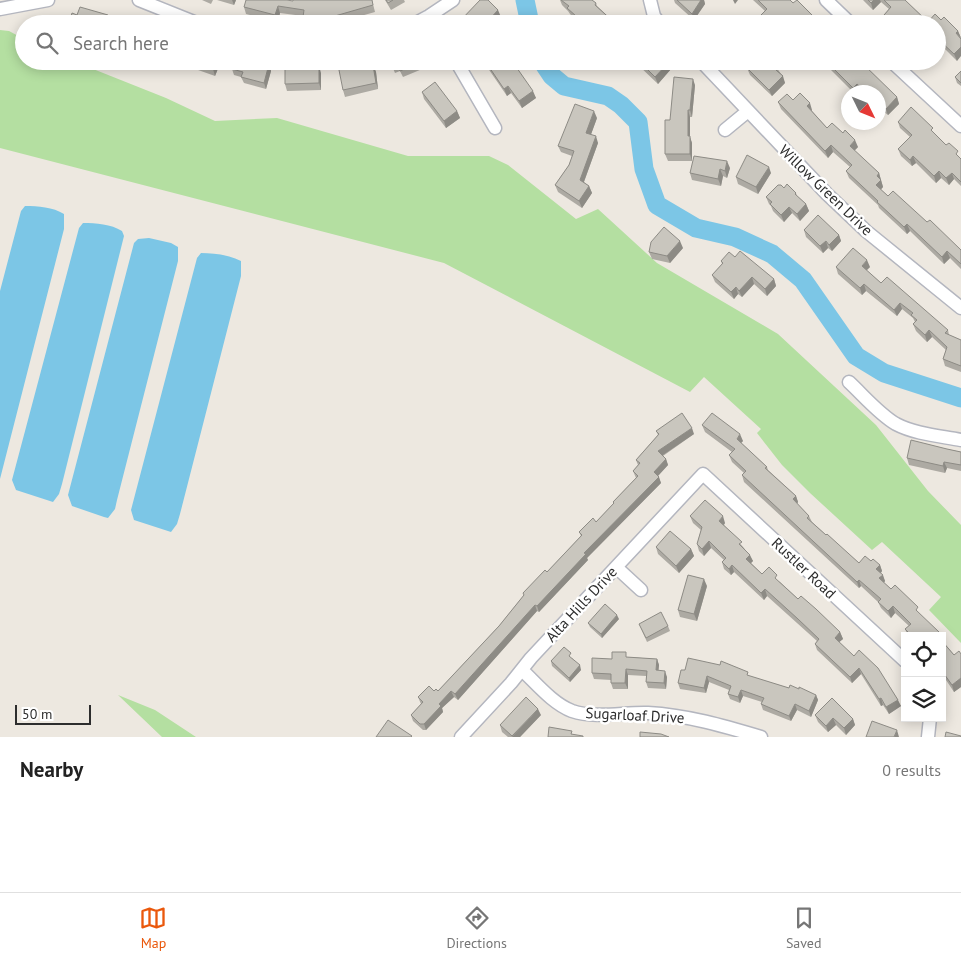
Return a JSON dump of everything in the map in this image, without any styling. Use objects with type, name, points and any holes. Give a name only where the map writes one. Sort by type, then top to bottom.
[{"type":"street","points":[[0,9],[48,0]]},
{"type":"street","points":[[139,0],[176,15]]},
{"type":"street","points":[[436,15],[453,0]]},
{"type":"street","points":[[650,0],[654,15]]},
{"type":"street","points":[[826,0],[842,15]]},
{"type":"street","points":[[461,70],[495,128]]},
{"type":"street","name":"Willow Green Drive","points":[[709,70],[798,165],[860,225],[961,308]]},
{"type":"street","points":[[901,70],[961,126]]},
{"type":"street","points":[[725,130],[748,111]]},
{"type":"street","points":[[849,382],[896,424],[912,430],[961,440]]},
{"type":"street","name":"Alta Hills Drive","points":[[461,737],[703,474]]},
{"type":"street","name":"Rustler Road","points":[[703,474],[901,657]]},
{"type":"street","points":[[616,567],[641,590]]},
{"type":"street","name":"Sugarloaf Drive","points":[[522,670],[558,703],[571,710],[594,714],[649,713],[678,716],[705,721],[761,737]]},
{"type":"street","points":[[928,737],[930,722]]},
{"type":"green space","points":[[0,30],[15,34],[15,70],[96,70],[166,98],[215,121],[277,118],[408,156],[489,156],[508,165],[576,219],[598,209],[657,263],[778,334],[876,425],[928,491],[961,525],[961,643],[929,610],[941,597],[882,542],[872,550],[810,493],[782,465],[757,433],[761,429],[704,377],[690,392],[444,263],[0,148]]},
{"type":"green space","points":[[118,695],[155,710],[196,737],[162,737]]},
{"type":"water","points":[[25,206],[50,208],[64,214],[64,229],[0,479],[0,291],[21,211]]},
{"type":"water","points":[[83,223],[108,225],[122,231],[124,236],[62,484],[59,494],[53,502],[16,490],[12,480],[79,228]]},
{"type":"water","points":[[149,238],[171,243],[178,247],[178,261],[115,509],[108,518],[72,506],[68,495],[134,243],[138,239]]},
{"type":"water","points":[[201,253],[232,257],[241,261],[241,276],[180,514],[177,524],[171,532],[134,520],[131,510],[197,258]]},
{"type":"building","points":[[246,0],[372,0],[373,5],[338,15],[303,15],[304,10],[278,6],[275,15],[244,7]]},
{"type":"building","points":[[480,0],[488,0],[498,10],[493,15],[466,15]]},
{"type":"building","points":[[561,0],[592,0],[606,15],[575,15],[567,8],[569,6]]},
{"type":"building","points":[[677,0],[701,0],[692,14]]},
{"type":"building","points":[[758,0],[790,0],[793,3],[797,0],[812,15],[761,15],[767,9]]},
{"type":"building","points":[[884,0],[905,0],[921,15],[884,15],[891,7]]},
{"type":"building","points":[[80,7],[108,15],[77,15]]},
{"type":"building","points":[[946,19],[958,31],[956,33],[961,39],[961,47],[954,54],[946,46]]},
{"type":"building","points":[[236,70],[267,70],[264,83],[241,77],[243,72]]},
{"type":"building","points":[[285,70],[319,70],[319,83],[285,84]]},
{"type":"building","points":[[339,70],[374,70],[376,83],[343,90]]},
{"type":"building","points":[[491,70],[518,70],[533,91],[519,101],[508,86],[504,89]]},
{"type":"building","points":[[648,70],[662,70],[655,77]]},
{"type":"building","points":[[749,70],[776,70],[783,76],[769,90]]},
{"type":"building","points":[[835,70],[869,70],[885,85],[858,85],[850,85]]},
{"type":"building","points":[[961,71],[961,83],[955,77]]},
{"type":"building","points":[[674,77],[693,79],[690,110],[688,110],[690,154],[665,154],[665,120],[670,120]]},
{"type":"building","points":[[435,82],[457,111],[444,121],[422,92]]},
{"type":"building","points":[[886,86],[897,97],[886,109]]},
{"type":"building","points":[[800,93],[810,103],[807,106],[827,128],[832,123],[843,133],[845,130],[855,140],[850,146],[879,173],[877,176],[881,180],[876,185],[888,196],[893,191],[927,222],[930,220],[961,250],[961,264],[947,251],[942,257],[907,224],[904,227],[846,171],[852,165],[831,145],[825,151],[778,102],[787,94],[793,100]]},
{"type":"building","points":[[575,104],[594,111],[586,133],[596,136],[580,180],[589,186],[579,201],[555,185],[569,165],[574,151],[558,146]]},
{"type":"building","points":[[911,107],[933,128],[931,130],[946,145],[949,143],[958,151],[956,154],[961,159],[961,182],[952,173],[946,178],[939,171],[934,176],[913,156],[910,160],[898,149],[912,135],[898,122]]},
{"type":"building","points":[[747,155],[769,167],[756,187],[736,177]]},
{"type":"building","points":[[694,156],[727,161],[725,171],[720,169],[718,179],[690,173]]},
{"type":"building","points":[[787,184],[806,204],[797,214],[789,207],[781,215],[766,197],[778,185],[784,188]]},
{"type":"building","points":[[818,215],[839,235],[829,245],[826,241],[820,246],[804,230]]},
{"type":"building","points":[[664,227],[680,241],[667,256],[649,252],[651,242]]},
{"type":"building","points":[[853,248],[867,260],[862,266],[881,283],[887,277],[948,330],[945,333],[961,340],[961,366],[943,359],[947,347],[929,330],[925,335],[913,324],[917,320],[911,315],[913,313],[900,303],[894,310],[864,284],[860,288],[836,267]]},
{"type":"building","points":[[740,251],[774,279],[765,289],[752,277],[739,291],[736,287],[731,292],[712,275],[723,263],[721,261],[729,252],[735,257]]},
{"type":"building","points":[[682,413],[692,428],[658,451],[666,459],[654,472],[659,477],[584,553],[586,554],[537,606],[535,605],[455,694],[451,691],[439,704],[441,706],[424,724],[420,724],[411,715],[423,702],[418,697],[429,686],[434,691],[436,689],[438,691],[499,626],[524,595],[523,593],[545,570],[547,572],[582,535],[579,532],[593,518],[596,522],[614,503],[638,476],[633,471],[640,463],[636,460],[659,434],[656,431]]},
{"type":"building","points":[[712,413],[740,434],[737,439],[796,496],[793,499],[809,516],[807,518],[859,563],[865,556],[871,561],[873,559],[880,565],[876,569],[883,575],[879,578],[891,589],[895,585],[918,607],[916,610],[939,632],[908,632],[905,629],[911,624],[893,606],[888,611],[878,602],[881,599],[859,580],[857,582],[742,475],[746,471],[729,455],[735,449],[702,425]]},
{"type":"building","points":[[911,440],[961,452],[961,465],[944,462],[943,466],[907,458]]},
{"type":"building","points":[[705,500],[723,516],[719,521],[742,542],[739,544],[750,555],[746,559],[762,574],[769,567],[777,575],[775,578],[798,599],[801,596],[816,609],[840,632],[835,638],[854,656],[859,650],[878,668],[898,700],[886,707],[859,668],[850,677],[815,644],[819,639],[765,589],[761,593],[732,565],[729,569],[722,562],[726,558],[709,541],[702,549],[697,544],[702,527],[690,516]]},
{"type":"building","points":[[670,531],[691,549],[676,566],[656,547]]},
{"type":"building","points":[[688,575],[704,579],[694,614],[678,610]]},
{"type":"building","points":[[605,604],[617,615],[601,634],[588,623]]},
{"type":"building","points":[[661,612],[668,626],[646,638],[639,624]]},
{"type":"building","points":[[946,646],[954,655],[959,651],[961,654],[961,678],[952,685],[946,677]]},
{"type":"building","points":[[564,647],[571,653],[569,656],[580,665],[569,678],[551,661]]},
{"type":"building","points":[[612,652],[626,652],[626,657],[657,659],[656,670],[665,671],[664,683],[646,682],[647,671],[626,669],[625,683],[611,683],[611,674],[592,673],[592,658],[612,659]]},
{"type":"building","points":[[688,658],[720,665],[721,661],[748,672],[747,675],[789,688],[790,685],[799,689],[799,687],[816,695],[809,711],[795,704],[789,716],[761,704],[764,698],[741,690],[738,697],[728,694],[731,686],[707,676],[704,688],[678,683],[681,670],[685,670]]},
{"type":"building","points":[[526,697],[538,709],[512,736],[500,725]]},
{"type":"building","points":[[832,698],[853,719],[844,728],[833,718],[826,726],[815,715]]},
{"type":"building","points":[[388,720],[412,736],[376,737]]},
{"type":"building","points":[[872,721],[897,730],[894,737],[866,737]]},
{"type":"building","points":[[549,727],[572,731],[571,734],[583,737],[548,737]]},
{"type":"building","points":[[640,732],[661,734],[669,737],[640,737]]},
{"type":"building","points":[[946,732],[961,736],[961,737],[945,737]]},
{"type":"waterway","points":[[525,0],[528,15]]},
{"type":"waterway","points":[[548,70],[564,86],[608,96],[621,105],[638,122],[644,169],[657,205],[696,228],[735,237],[772,254],[803,280],[856,356],[884,373],[961,398]]}]
